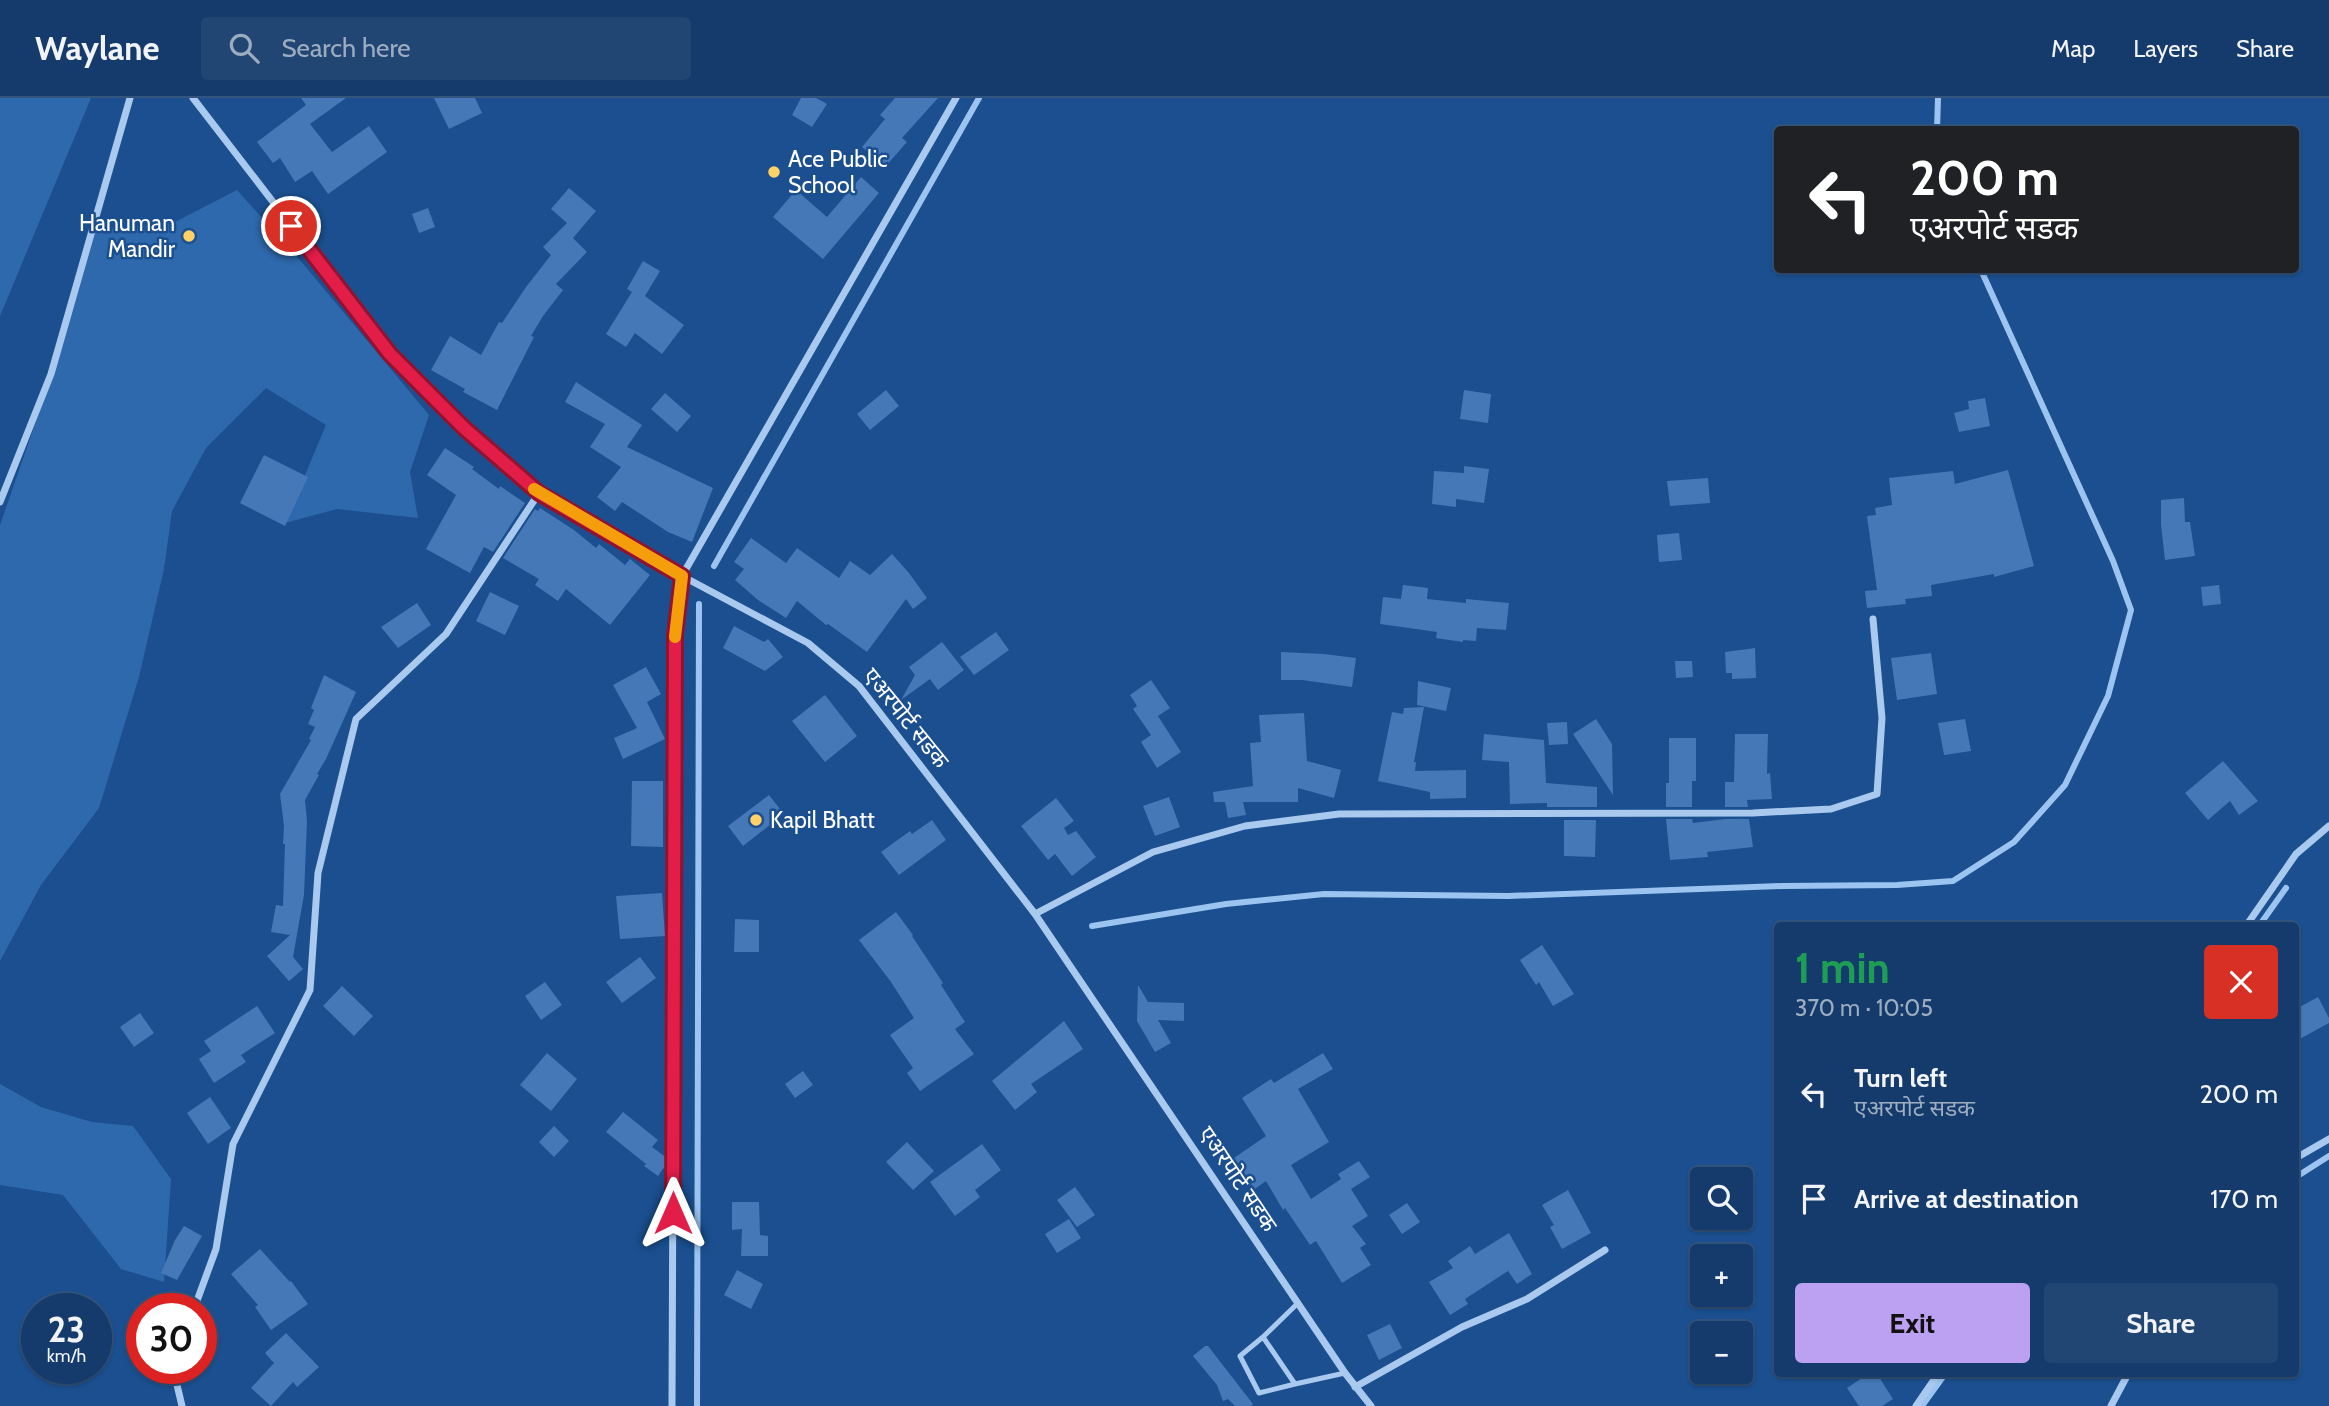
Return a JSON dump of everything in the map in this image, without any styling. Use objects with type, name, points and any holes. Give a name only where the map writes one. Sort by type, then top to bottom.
[{"type":"street","points":[[0,502],[51,374],[130,98]]},
{"type":"street","name":"एअरपोर्ट सडक","points":[[193,98],[390,354],[464,428],[539,493],[682,576],[808,643],[859,686],[1035,914],[1345,1373],[1371,1406]]},
{"type":"street","points":[[672,1406],[675,635],[682,576],[956,98]]},
{"type":"street","points":[[200,1293],[216,1249],[233,1144],[310,990],[318,873],[356,719],[446,634],[539,493]]},
{"type":"street","points":[[1035,914],[1153,852],[1245,826],[1339,814],[1753,813],[1818,810],[1831,809],[1877,794],[1882,718],[1873,619]]},
{"type":"street","points":[[2249,922],[2296,854],[2329,826]]},
{"type":"street","points":[[2299,1156],[2329,1139]]},
{"type":"street","points":[[1355,1387],[1462,1327],[1527,1299],[1605,1250]]},
{"type":"street","points":[[1916,1406],[1936,1377]]},
{"type":"street","points":[[2110,1406],[2126,1377]]},
{"type":"street","points":[[177,1384],[182,1406]]},
{"type":"lane","points":[[1298,1303],[1240,1356],[1259,1393],[1345,1373]]},
{"type":"lane","points":[[1263,1337],[1295,1384]]},
{"type":"shaded area","points":[[0,98],[91,98],[0,316]]},
{"type":"shaded area","points":[[237,190],[305,266],[429,415],[410,472],[418,518],[337,509],[285,523],[326,425],[266,388],[206,448],[172,511],[164,569],[139,677],[99,808],[41,885],[0,961],[0,525],[61,350],[94,230],[173,223]]},
{"type":"shaded area","points":[[0,1084],[41,1107],[92,1122],[133,1126],[171,1179],[164,1282],[121,1269],[63,1195],[0,1185]]},
{"type":"building","points":[[301,98],[346,98],[310,124],[332,152],[369,126],[387,152],[328,194],[312,171],[295,182],[280,158],[273,163],[257,142],[306,105]]},
{"type":"building","points":[[434,98],[475,98],[482,113],[449,129]]},
{"type":"building","points":[[801,98],[816,98],[827,104],[812,127],[792,115]]},
{"type":"building","points":[[895,98],[938,98],[902,138],[907,142],[885,167],[862,147],[885,119],[880,115]]},
{"type":"building","points":[[861,177],[879,193],[823,259],[773,217],[796,190],[827,217]]},
{"type":"building","points":[[569,188],[596,211],[573,238],[587,252],[556,284],[563,290],[531,336],[534,337],[497,410],[463,392],[465,389],[431,370],[450,336],[481,355],[499,322],[502,323],[551,255],[543,247],[567,223],[551,209]]},
{"type":"building","points":[[428,208],[435,227],[419,233],[412,214]]},
{"type":"building","points":[[643,261],[660,271],[645,296],[684,325],[662,354],[635,333],[626,347],[606,334],[632,292],[627,289]]},
{"type":"building","points":[[576,382],[642,425],[627,447],[713,488],[692,542],[668,532],[622,502],[615,511],[597,497],[621,467],[590,447],[605,424],[565,402]]},
{"type":"building","points":[[886,390],[899,406],[870,430],[857,414]]},
{"type":"building","points":[[1464,390],[1491,394],[1488,423],[1460,419]]},
{"type":"building","points":[[665,393],[691,416],[677,432],[651,409]]},
{"type":"building","points":[[1985,398],[1990,426],[1959,432],[1954,413],[1969,409],[1968,401]]},
{"type":"building","points":[[445,448],[474,467],[472,469],[499,489],[500,486],[525,503],[493,552],[484,547],[470,573],[426,549],[456,495],[427,475]]},
{"type":"building","points":[[264,455],[308,477],[285,526],[240,503]]},
{"type":"building","points":[[1464,466],[1489,469],[1484,503],[1456,499],[1456,507],[1432,504],[1434,471],[1464,473]]},
{"type":"building","points":[[2008,470],[2034,566],[1994,577],[1994,574],[1931,585],[1932,596],[1905,599],[1906,604],[1867,608],[1865,591],[1877,590],[1867,516],[1876,515],[1875,508],[1892,505],[1889,478],[1953,471],[1955,484]]},
{"type":"building","points":[[1708,478],[1710,503],[1670,506],[1667,481]]},
{"type":"building","points":[[2184,498],[2185,522],[2190,522],[2195,556],[2165,560],[2161,500]]},
{"type":"building","points":[[540,508],[596,548],[599,544],[625,565],[630,559],[650,575],[610,625],[566,589],[558,601],[535,585],[539,579],[503,558],[535,509],[538,511]]},
{"type":"building","points":[[1679,533],[1682,560],[1659,562],[1657,535]]},
{"type":"building","points":[[751,538],[786,563],[797,548],[839,578],[850,561],[870,575],[892,554],[927,598],[913,609],[906,599],[867,652],[826,625],[797,601],[786,618],[758,600],[735,580],[744,569],[734,562]]},
{"type":"building","points":[[1403,585],[1428,588],[1427,599],[1509,603],[1506,630],[1477,628],[1476,641],[1463,642],[1436,638],[1437,632],[1380,624],[1383,597],[1401,599]]},
{"type":"building","points":[[2219,585],[2221,604],[2203,606],[2201,587]]},
{"type":"building","points":[[490,592],[519,606],[505,635],[476,621]]},
{"type":"building","points":[[417,603],[431,625],[398,648],[381,627]]},
{"type":"building","points":[[734,626],[764,642],[768,639],[783,657],[765,671],[723,648]]},
{"type":"building","points":[[996,632],[1009,650],[974,675],[960,657]]},
{"type":"building","points":[[942,642],[964,670],[938,690],[930,679],[901,700],[915,675],[909,667]]},
{"type":"building","points":[[1755,648],[1756,678],[1732,679],[1732,673],[1726,673],[1725,652]]},
{"type":"building","points":[[1281,652],[1356,658],[1352,687],[1281,680]]},
{"type":"building","points":[[1931,653],[1937,694],[1897,700],[1891,658]]},
{"type":"building","points":[[1675,661],[1692,661],[1693,677],[1676,678]]},
{"type":"building","points":[[646,667],[661,694],[647,702],[665,739],[623,759],[614,738],[637,728],[613,685]]},
{"type":"building","points":[[324,675],[356,692],[305,800],[307,821],[304,895],[293,957],[303,969],[289,981],[267,956],[290,935],[271,932],[276,905],[283,906],[285,844],[280,794],[311,740],[309,739],[315,727],[308,724],[314,710],[311,708]]},
{"type":"building","points":[[1151,680],[1170,708],[1158,716],[1181,752],[1157,768],[1141,742],[1151,735],[1133,709],[1137,706],[1130,695]]},
{"type":"building","points":[[1418,681],[1451,688],[1446,711],[1417,705]]},
{"type":"building","points":[[825,695],[857,736],[825,762],[792,721]]},
{"type":"building","points":[[1424,707],[1414,762],[1415,771],[1466,770],[1466,798],[1430,799],[1430,792],[1378,781],[1392,712],[1403,714],[1404,708]]},
{"type":"building","points":[[1304,713],[1307,761],[1341,770],[1334,798],[1298,788],[1298,802],[1243,802],[1246,815],[1228,818],[1225,802],[1214,802],[1213,792],[1253,786],[1250,743],[1261,742],[1259,715]]},
{"type":"building","points":[[1596,719],[1612,744],[1613,795],[1573,734]]},
{"type":"building","points":[[1965,719],[1971,751],[1944,755],[1938,723]]},
{"type":"building","points":[[1567,722],[1568,744],[1549,745],[1547,723]]},
{"type":"building","points":[[1484,734],[1544,740],[1546,783],[1597,787],[1597,807],[1547,807],[1547,803],[1510,804],[1509,762],[1482,760]]},
{"type":"building","points":[[1735,734],[1768,734],[1767,774],[1770,773],[1772,799],[1747,800],[1748,807],[1725,807],[1725,782],[1734,782]]},
{"type":"building","points":[[1669,738],[1696,738],[1696,781],[1692,781],[1692,807],[1666,807]]},
{"type":"building","points":[[2223,761],[2258,801],[2239,815],[2230,801],[2208,820],[2185,793]]},
{"type":"building","points":[[632,781],[663,781],[663,847],[631,846]]},
{"type":"building","name":"Kapil Bhatt","points":[[769,795],[784,814],[743,846],[728,826]]},
{"type":"building","points":[[1169,797],[1180,827],[1155,836],[1143,806]]},
{"type":"building","points":[[1056,798],[1074,821],[1064,828],[1068,835],[1076,831],[1096,857],[1072,876],[1055,854],[1048,860],[1021,826]]},
{"type":"building","points":[[1666,819],[1692,819],[1693,823],[1749,819],[1753,847],[1707,852],[1708,857],[1670,860]]},
{"type":"building","points":[[932,820],[946,840],[899,875],[881,852],[910,831],[912,834]]},
{"type":"building","points":[[1564,820],[1596,820],[1595,857],[1564,856]]},
{"type":"building","points":[[662,893],[665,936],[620,939],[616,896]]},
{"type":"building","points":[[896,912],[913,935],[965,1022],[955,1029],[974,1054],[920,1091],[907,1073],[913,1068],[890,1035],[914,1018],[859,940]]},
{"type":"building","points":[[735,919],[759,920],[759,952],[734,952]]},
{"type":"building","points":[[1542,945],[1574,994],[1553,1006],[1539,982],[1536,985],[1520,960]]},
{"type":"building","points":[[640,957],[656,978],[622,1003],[606,982]]},
{"type":"building","points":[[545,982],[562,1005],[541,1020],[525,996]]},
{"type":"building","points":[[1138,985],[1148,1002],[1184,1003],[1184,1021],[1158,1020],[1171,1043],[1155,1052],[1137,1021]]},
{"type":"building","points":[[342,986],[373,1016],[354,1036],[323,1006]]},
{"type":"building","points":[[2318,997],[2329,1023],[2299,1039],[2299,1007]]},
{"type":"building","points":[[257,1006],[275,1033],[241,1055],[246,1062],[214,1083],[199,1059],[211,1051],[204,1041]]},
{"type":"building","points":[[140,1013],[154,1033],[134,1047],[120,1027]]},
{"type":"building","points":[[1064,1021],[1083,1049],[1031,1084],[1037,1092],[1015,1110],[992,1081]]},
{"type":"building","points":[[547,1053],[577,1079],[551,1111],[520,1085]]},
{"type":"building","points":[[1323,1053],[1333,1069],[1298,1089],[1329,1142],[1291,1165],[1311,1199],[1341,1179],[1338,1174],[1359,1161],[1370,1177],[1351,1189],[1368,1216],[1352,1226],[1366,1244],[1360,1248],[1371,1265],[1342,1283],[1316,1241],[1310,1245],[1285,1208],[1283,1210],[1266,1181],[1252,1191],[1231,1160],[1266,1136],[1242,1098],[1271,1079],[1274,1083]]},
{"type":"building","points":[[803,1071],[813,1085],[795,1098],[785,1084]]},
{"type":"building","points":[[210,1097],[231,1128],[208,1144],[187,1113]]},
{"type":"building","points":[[623,1112],[658,1140],[652,1147],[667,1158],[667,1163],[658,1176],[606,1132]]},
{"type":"building","points":[[554,1126],[569,1141],[554,1157],[539,1142]]},
{"type":"building","points":[[907,1142],[934,1171],[913,1190],[886,1162]]},
{"type":"building","points":[[982,1144],[1001,1170],[975,1190],[980,1197],[955,1216],[930,1182]]},
{"type":"building","points":[[1075,1187],[1095,1215],[1077,1227],[1057,1200]]},
{"type":"building","points":[[1568,1190],[1591,1233],[1562,1249],[1550,1227],[1554,1225],[1542,1205]]},
{"type":"building","points":[[732,1202],[759,1202],[760,1235],[768,1236],[768,1256],[741,1256],[742,1229],[732,1230]]},
{"type":"building","points":[[1407,1203],[1420,1222],[1402,1234],[1389,1215]]},
{"type":"building","points":[[1069,1219],[1081,1238],[1057,1253],[1045,1234]]},
{"type":"building","points":[[184,1226],[202,1236],[177,1280],[161,1273]]},
{"type":"building","points":[[1509,1233],[1532,1274],[1517,1284],[1508,1271],[1465,1299],[1468,1304],[1450,1315],[1429,1282],[1453,1268],[1448,1261],[1470,1246],[1475,1254]]},
{"type":"building","points":[[260,1249],[291,1281],[308,1304],[271,1330],[255,1307],[258,1305],[231,1274]]},
{"type":"building","points":[[737,1270],[763,1284],[751,1309],[724,1295]]},
{"type":"building","points":[[1390,1324],[1402,1348],[1379,1360],[1367,1335]]},
{"type":"building","points":[[286,1333],[319,1367],[297,1387],[293,1382],[271,1406],[251,1388],[274,1363],[265,1353]]},
{"type":"building","points":[[1208,1346],[1253,1404],[1251,1406],[1235,1406],[1228,1399],[1223,1401],[1217,1385],[1193,1356]]},
{"type":"building","points":[[1864,1377],[1879,1377],[1893,1399],[1882,1406],[1859,1406],[1847,1388]]},
{"type":"waterway","points":[[714,566],[979,98]]},
{"type":"waterway","points":[[1937,126],[1938,98]]},
{"type":"waterway","points":[[1092,926],[1226,904],[1324,894],[1508,896],[1783,886],[1897,885],[1953,881],[2014,842],[2065,785],[2108,696],[2131,610],[2113,561],[1982,273]]},
{"type":"waterway","points":[[697,1406],[699,604]]},
{"type":"waterway","points":[[2262,922],[2286,888]]},
{"type":"waterway","points":[[2299,1175],[2329,1156]]},
{"type":"waterway","points":[[1922,1406],[1943,1377]]},
{"type":"slow traffic","points":[[534,489],[682,576],[675,637]]},
{"type":"place","name":"Ace Public School","points":[[774,172]]},
{"type":"place","name":"Hanuman Mandir","points":[[189,236]]},
{"type":"place","name":"Kapil Bhatt","points":[[756,820]]},
{"type":"route","points":[[291,226],[390,354],[464,428],[539,493],[682,576],[675,635],[673,1213]]}]
